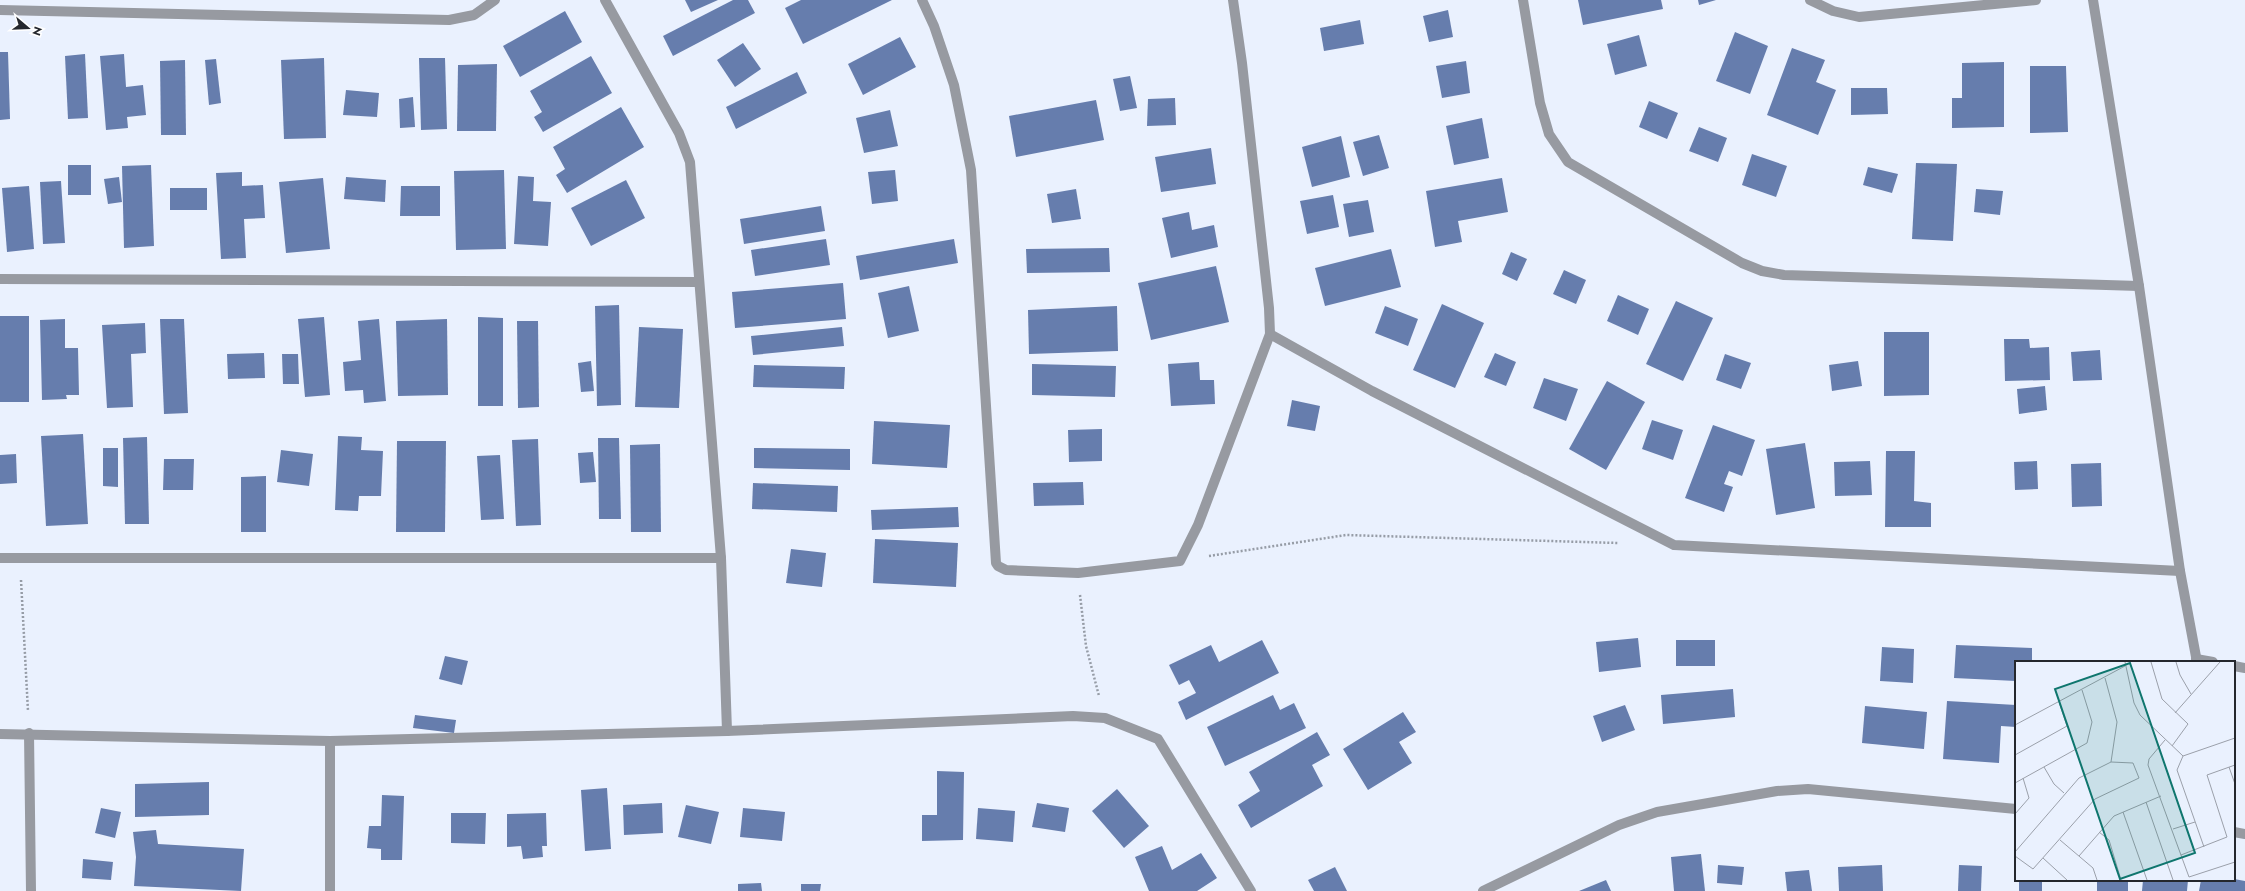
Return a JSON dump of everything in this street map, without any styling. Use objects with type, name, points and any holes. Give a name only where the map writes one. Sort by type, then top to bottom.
[{"type":"street","points":[[0,10],[449,20],[474,15],[495,0]]},
{"type":"street","points":[[605,0],[684,145],[690,162],[721,558],[727,730]]},
{"type":"street","points":[[922,0],[934,26],[954,85],[971,170],[996,563],[998,566],[1006,570],[1078,573],[1180,560],[1198,525],[1270,334],[1269,308],[1243,71],[1233,0]]},
{"type":"street","points":[[1523,0],[1540,103],[1548,134],[1558,151],[1568,162],[1742,263],[1762,271],[1784,275],[2139,286]]},
{"type":"street","points":[[1810,0],[1833,11],[1859,17],[2036,0]]},
{"type":"street","points":[[2093,0],[2139,286],[2180,571],[2196,660]]},
{"type":"street","points":[[0,279],[699,282]]},
{"type":"street","points":[[1270,334],[1372,391],[1674,545],[2180,571]]},
{"type":"street","points":[[0,558],[721,558]]},
{"type":"street","points":[[2235,666],[2245,668]]},
{"type":"street","points":[[0,734],[29,733],[330,741],[727,730],[1074,716],[1105,718],[1158,739],[1251,891]]},
{"type":"street","points":[[29,733],[31,891]]},
{"type":"street","points":[[330,741],[330,891]]},
{"type":"street","points":[[1483,891],[1619,825],[1638,818],[1657,812],[1777,791],[1820,790],[2015,810]]},
{"type":"street","points":[[2235,832],[2245,834]]},
{"type":"path","points":[[1180,560],[1346,535],[1620,543]]},
{"type":"path","points":[[20,558],[29,733]]},
{"type":"path","points":[[1078,573],[1086,646],[1105,718]]},
{"type":"building","points":[[685,0],[718,0],[691,12]]},
{"type":"building","points":[[733,0],[748,0],[755,13],[673,56],[663,36]]},
{"type":"building","points":[[801,0],[892,0],[803,44],[785,8]]},
{"type":"building","points":[[1578,0],[1661,0],[1663,9],[1583,25]]},
{"type":"building","points":[[1698,0],[1716,0],[1699,5]]},
{"type":"building","points":[[1448,10],[1453,37],[1429,42],[1423,16]]},
{"type":"building","points":[[565,11],[582,42],[520,77],[503,46]]},
{"type":"building","points":[[1360,20],[1364,44],[1324,51],[1320,28]]},
{"type":"building","points":[[1735,32],[1768,46],[1750,94],[1716,81]]},
{"type":"building","points":[[1639,35],[1647,66],[1615,75],[1607,44]]},
{"type":"building","points":[[900,37],[916,67],[863,95],[848,64]]},
{"type":"building","points":[[743,43],[761,69],[735,87],[717,60]]},
{"type":"building","points":[[1792,48],[1825,60],[1816,82],[1836,90],[1818,135],[1767,115]]},
{"type":"building","points":[[0,52],[8,52],[10,119],[0,120]]},
{"type":"building","points":[[85,54],[88,118],[68,119],[65,56]]},
{"type":"building","points":[[124,54],[126,87],[143,85],[146,115],[127,117],[128,128],[106,130],[100,56]]},
{"type":"building","points":[[591,56],[612,93],[543,132],[534,117],[542,112],[530,91]]},
{"type":"building","points":[[324,58],[326,138],[284,139],[281,60]]},
{"type":"building","points":[[419,58],[445,58],[447,129],[421,130]]},
{"type":"building","points":[[216,59],[221,103],[209,105],[205,60]]},
{"type":"building","points":[[185,60],[186,135],[161,135],[160,61]]},
{"type":"building","points":[[1466,61],[1470,93],[1442,98],[1436,66]]},
{"type":"building","points":[[2004,62],[2004,127],[1952,128],[1952,98],[1962,98],[1962,63]]},
{"type":"building","points":[[497,64],[496,131],[457,131],[458,65]]},
{"type":"building","points":[[2030,66],[2066,66],[2068,132],[2030,133]]},
{"type":"building","points":[[797,72],[807,93],[736,129],[726,107]]},
{"type":"building","points":[[1130,76],[1137,108],[1120,111],[1113,79]]},
{"type":"building","points":[[1851,88],[1887,88],[1888,114],[1851,115]]},
{"type":"building","points":[[346,90],[379,93],[377,117],[343,115]]},
{"type":"building","points":[[413,97],[415,127],[400,128],[399,99]]},
{"type":"building","points":[[1175,98],[1176,125],[1147,126],[1148,99]]},
{"type":"building","points":[[1096,100],[1104,140],[1016,157],[1009,116]]},
{"type":"building","points":[[1649,101],[1678,113],[1667,139],[1639,127]]},
{"type":"building","points":[[621,107],[644,147],[567,193],[556,175],[565,169],[553,147]]},
{"type":"building","points":[[890,110],[898,146],[864,153],[856,118]]},
{"type":"building","points":[[1482,118],[1489,158],[1454,165],[1446,126]]},
{"type":"building","points":[[1699,127],[1727,138],[1718,162],[1689,151]]},
{"type":"building","points":[[1379,135],[1389,168],[1363,176],[1353,142]]},
{"type":"building","points":[[1341,136],[1350,177],[1312,187],[1302,147]]},
{"type":"building","points":[[1211,148],[1216,184],[1161,192],[1155,157]]},
{"type":"building","points":[[1752,154],[1787,166],[1776,197],[1742,185]]},
{"type":"building","points":[[1916,163],[1957,164],[1953,241],[1912,239]]},
{"type":"building","points":[[68,165],[91,165],[91,195],[68,195]]},
{"type":"building","points":[[151,165],[154,246],[124,248],[122,166]]},
{"type":"building","points":[[1868,167],[1898,174],[1892,193],[1863,185]]},
{"type":"building","points":[[504,170],[506,249],[456,250],[454,171]]},
{"type":"building","points":[[895,170],[898,201],[872,204],[868,172]]},
{"type":"building","points":[[242,172],[242,186],[263,185],[265,218],[244,219],[246,258],[221,259],[216,173]]},
{"type":"building","points":[[518,176],[534,177],[533,201],[551,202],[548,246],[514,244]]},
{"type":"building","points":[[119,177],[122,202],[108,204],[104,179]]},
{"type":"building","points":[[346,177],[386,180],[385,202],[344,199]]},
{"type":"building","points":[[323,178],[330,249],[286,253],[279,182]]},
{"type":"building","points":[[1502,178],[1508,212],[1458,221],[1462,242],[1435,247],[1426,191]]},
{"type":"building","points":[[626,180],[645,218],[591,246],[571,208]]},
{"type":"building","points":[[61,181],[65,243],[43,244],[40,182]]},
{"type":"building","points":[[29,186],[34,249],[7,252],[2,188]]},
{"type":"building","points":[[401,186],[440,186],[440,216],[400,216]]},
{"type":"building","points":[[170,188],[207,188],[207,210],[170,210]]},
{"type":"building","points":[[1076,189],[1081,219],[1052,223],[1047,194]]},
{"type":"building","points":[[1976,189],[2003,191],[2000,215],[1974,212]]},
{"type":"building","points":[[1333,195],[1339,227],[1307,234],[1300,201]]},
{"type":"building","points":[[1368,200],[1374,232],[1349,237],[1343,204]]},
{"type":"building","points":[[821,206],[825,231],[744,244],[740,219]]},
{"type":"building","points":[[1189,212],[1192,230],[1214,225],[1218,247],[1171,258],[1162,218]]},
{"type":"building","points":[[826,239],[830,265],[755,276],[751,250]]},
{"type":"building","points":[[954,239],[958,263],[860,280],[856,256]]},
{"type":"building","points":[[1109,248],[1110,272],[1027,273],[1026,249]]},
{"type":"building","points":[[1391,249],[1401,287],[1325,306],[1315,268]]},
{"type":"building","points":[[1511,252],[1527,259],[1517,281],[1502,274]]},
{"type":"building","points":[[1216,266],[1229,322],[1151,340],[1138,283]]},
{"type":"building","points":[[1564,270],[1586,280],[1576,304],[1553,294]]},
{"type":"building","points":[[843,283],[846,319],[735,328],[732,292]]},
{"type":"building","points":[[909,286],[919,331],[888,338],[878,293]]},
{"type":"building","points":[[1618,295],[1649,309],[1638,335],[1607,321]]},
{"type":"building","points":[[1676,301],[1713,318],[1683,381],[1646,364]]},
{"type":"building","points":[[1442,304],[1484,323],[1455,388],[1413,370]]},
{"type":"building","points":[[619,305],[621,405],[597,406],[595,306]]},
{"type":"building","points":[[1117,306],[1118,351],[1029,354],[1028,310]]},
{"type":"building","points":[[1385,306],[1418,319],[1408,346],[1375,333]]},
{"type":"building","points":[[0,316],[29,316],[29,402],[0,402]]},
{"type":"building","points":[[324,317],[330,395],[305,397],[298,319]]},
{"type":"building","points":[[478,317],[503,318],[503,406],[478,406]]},
{"type":"building","points":[[65,319],[65,348],[78,348],[79,395],[66,395],[67,399],[42,400],[40,320]]},
{"type":"building","points":[[160,319],[184,319],[188,413],[164,414]]},
{"type":"building","points":[[379,319],[386,401],[364,403],[363,390],[345,391],[343,362],[361,360],[358,321]]},
{"type":"building","points":[[447,319],[448,395],[398,396],[396,321]]},
{"type":"building","points":[[517,321],[538,321],[539,407],[518,408]]},
{"type":"building","points":[[145,323],[146,353],[131,354],[133,407],[107,408],[102,325]]},
{"type":"building","points":[[639,327],[683,329],[679,408],[635,407]]},
{"type":"building","points":[[842,327],[844,346],[753,355],[751,336]]},
{"type":"building","points":[[1884,332],[1929,332],[1929,395],[1884,396]]},
{"type":"building","points":[[2004,339],[2029,339],[2030,348],[2049,347],[2050,380],[2005,381]]},
{"type":"building","points":[[2100,350],[2102,380],[2073,381],[2071,352]]},
{"type":"building","points":[[264,353],[265,378],[228,379],[227,354]]},
{"type":"building","points":[[1495,353],[1516,362],[1506,386],[1484,377]]},
{"type":"building","points":[[282,354],[298,354],[299,384],[283,384]]},
{"type":"building","points":[[1725,354],[1751,363],[1741,389],[1716,380]]},
{"type":"building","points":[[591,361],[594,391],[581,392],[578,363]]},
{"type":"building","points":[[1858,361],[1862,386],[1832,391],[1829,365]]},
{"type":"building","points":[[1199,362],[1200,380],[1214,380],[1215,404],[1171,406],[1168,364]]},
{"type":"building","points":[[1032,364],[1116,366],[1115,397],[1032,395]]},
{"type":"building","points":[[754,365],[845,367],[844,389],[753,387]]},
{"type":"building","points":[[1544,378],[1578,389],[1566,421],[1533,408]]},
{"type":"building","points":[[1607,381],[1645,402],[1606,470],[1569,449]]},
{"type":"building","points":[[2045,386],[2047,410],[2019,414],[2017,389]]},
{"type":"building","points":[[1292,400],[1320,406],[1315,431],[1287,426]]},
{"type":"building","points":[[1652,420],[1683,430],[1673,460],[1642,449]]},
{"type":"building","points":[[874,421],[950,425],[947,468],[872,464]]},
{"type":"building","points":[[1713,425],[1755,440],[1742,476],[1729,471],[1724,484],[1733,487],[1724,512],[1685,498]]},
{"type":"building","points":[[1102,429],[1102,461],[1069,462],[1068,430]]},
{"type":"building","points":[[83,434],[88,524],[46,526],[41,436]]},
{"type":"building","points":[[338,436],[362,437],[361,450],[383,451],[381,496],[359,496],[358,511],[335,510]]},
{"type":"building","points":[[147,437],[149,524],[125,524],[123,438]]},
{"type":"building","points":[[598,438],[619,438],[621,519],[599,519]]},
{"type":"building","points":[[538,439],[541,525],[516,526],[512,440]]},
{"type":"building","points":[[397,441],[446,441],[445,532],[396,532]]},
{"type":"building","points":[[1805,443],[1815,508],[1776,515],[1766,449]]},
{"type":"building","points":[[660,444],[661,532],[631,532],[630,445]]},
{"type":"building","points":[[103,448],[118,448],[118,487],[103,486]]},
{"type":"building","points":[[754,448],[850,449],[850,470],[754,468]]},
{"type":"building","points":[[281,450],[313,454],[309,486],[277,482]]},
{"type":"building","points":[[1886,451],[1915,451],[1914,501],[1931,503],[1931,527],[1885,527]]},
{"type":"building","points":[[593,452],[596,482],[580,483],[578,453]]},
{"type":"building","points":[[16,454],[17,483],[0,484],[0,455]]},
{"type":"building","points":[[500,455],[504,519],[481,520],[477,456]]},
{"type":"building","points":[[164,459],[194,459],[193,490],[163,490]]},
{"type":"building","points":[[1870,461],[1872,495],[1835,496],[1834,462]]},
{"type":"building","points":[[2037,461],[2038,489],[2015,490],[2014,462]]},
{"type":"building","points":[[2101,463],[2102,506],[2072,507],[2071,464]]},
{"type":"building","points":[[266,476],[266,532],[241,532],[241,477]]},
{"type":"building","points":[[1083,482],[1084,505],[1034,506],[1033,483]]},
{"type":"building","points":[[753,483],[838,486],[837,512],[752,509]]},
{"type":"building","points":[[958,507],[959,527],[872,530],[871,510]]},
{"type":"building","points":[[875,539],[958,543],[956,587],[873,583]]},
{"type":"building","points":[[791,549],[826,553],[822,587],[786,583]]},
{"type":"building","points":[[1638,638],[1641,667],[1599,672],[1596,642]]},
{"type":"building","points":[[1262,640],[1279,673],[1186,720],[1178,702],[1196,693],[1189,680],[1179,685],[1169,665],[1211,645],[1219,662]]},
{"type":"building","points":[[1676,640],[1715,640],[1715,666],[1676,666]]},
{"type":"building","points":[[1956,645],[2032,648],[2032,661],[2015,661],[2015,681],[1954,678]]},
{"type":"building","points":[[1882,647],[1914,649],[1913,683],[1880,681]]},
{"type":"building","points":[[445,656],[468,661],[462,685],[439,679]]},
{"type":"building","points":[[1733,689],[1735,717],[1663,724],[1661,695]]},
{"type":"building","points":[[1273,695],[1280,710],[1294,703],[1306,728],[1225,766],[1207,727]]},
{"type":"building","points":[[1947,701],[2015,705],[2015,727],[2001,726],[1999,763],[1943,759]]},
{"type":"building","points":[[1625,705],[1635,730],[1602,742],[1593,716]]},
{"type":"building","points":[[1865,706],[1927,712],[1924,749],[1862,743]]},
{"type":"building","points":[[1403,712],[1416,732],[1399,742],[1412,763],[1368,790],[1343,749]]},
{"type":"building","points":[[415,715],[456,720],[454,733],[413,728]]},
{"type":"building","points":[[1317,732],[1330,755],[1312,765],[1323,786],[1251,828],[1238,805],[1260,791],[1249,772]]},
{"type":"building","points":[[937,771],[964,772],[963,840],[922,841],[922,815],[937,815]]},
{"type":"building","points":[[209,782],[209,815],[135,817],[135,784]]},
{"type":"building","points":[[607,788],[611,849],[585,851],[581,790]]},
{"type":"building","points":[[1117,789],[1149,826],[1124,848],[1092,811]]},
{"type":"building","points":[[382,795],[404,796],[402,860],[381,860],[381,849],[367,848],[369,826],[381,826]]},
{"type":"building","points":[[662,803],[663,833],[624,835],[623,805]]},
{"type":"building","points":[[1037,803],[1069,808],[1065,832],[1032,827]]},
{"type":"building","points":[[686,805],[719,812],[711,844],[678,837]]},
{"type":"building","points":[[101,808],[121,812],[115,838],[95,833]]},
{"type":"building","points":[[743,808],[785,812],[782,841],[740,837]]},
{"type":"building","points":[[978,808],[1015,811],[1013,842],[976,839]]},
{"type":"building","points":[[451,813],[486,813],[485,844],[451,843]]},
{"type":"building","points":[[546,813],[547,846],[542,846],[543,857],[523,859],[521,846],[507,847],[507,814]]},
{"type":"building","points":[[156,830],[158,844],[244,849],[241,891],[134,886],[136,857],[133,832]]},
{"type":"building","points":[[1162,846],[1172,870],[1201,853],[1217,878],[1197,891],[1149,891],[1135,857]]},
{"type":"building","points":[[1701,854],[1705,891],[1674,891],[1671,857]]},
{"type":"building","points":[[83,859],[113,862],[111,880],[82,878]]},
{"type":"building","points":[[1718,865],[1744,867],[1742,885],[1717,883]]},
{"type":"building","points":[[1882,865],[1883,891],[1839,891],[1838,867]]},
{"type":"building","points":[[1959,865],[1982,866],[1981,891],[1958,891]]},
{"type":"building","points":[[1335,867],[1347,891],[1314,891],[1308,880]]},
{"type":"building","points":[[1809,870],[1812,891],[1787,891],[1785,872]]},
{"type":"building","points":[[2235,879],[2245,881],[2245,891],[2199,891],[2201,881],[2235,881]]},
{"type":"building","points":[[1606,880],[1611,891],[1579,891]]},
{"type":"building","points":[[2019,881],[2042,881],[2042,891],[2019,891]]},
{"type":"building","points":[[2097,881],[2128,881],[2128,891],[2097,891]]},
{"type":"building","points":[[2143,881],[2188,881],[2187,891],[2142,891]]},
{"type":"building","points":[[761,883],[762,891],[738,891],[738,884]]},
{"type":"building","points":[[801,884],[821,884],[820,891],[801,891]]}]
